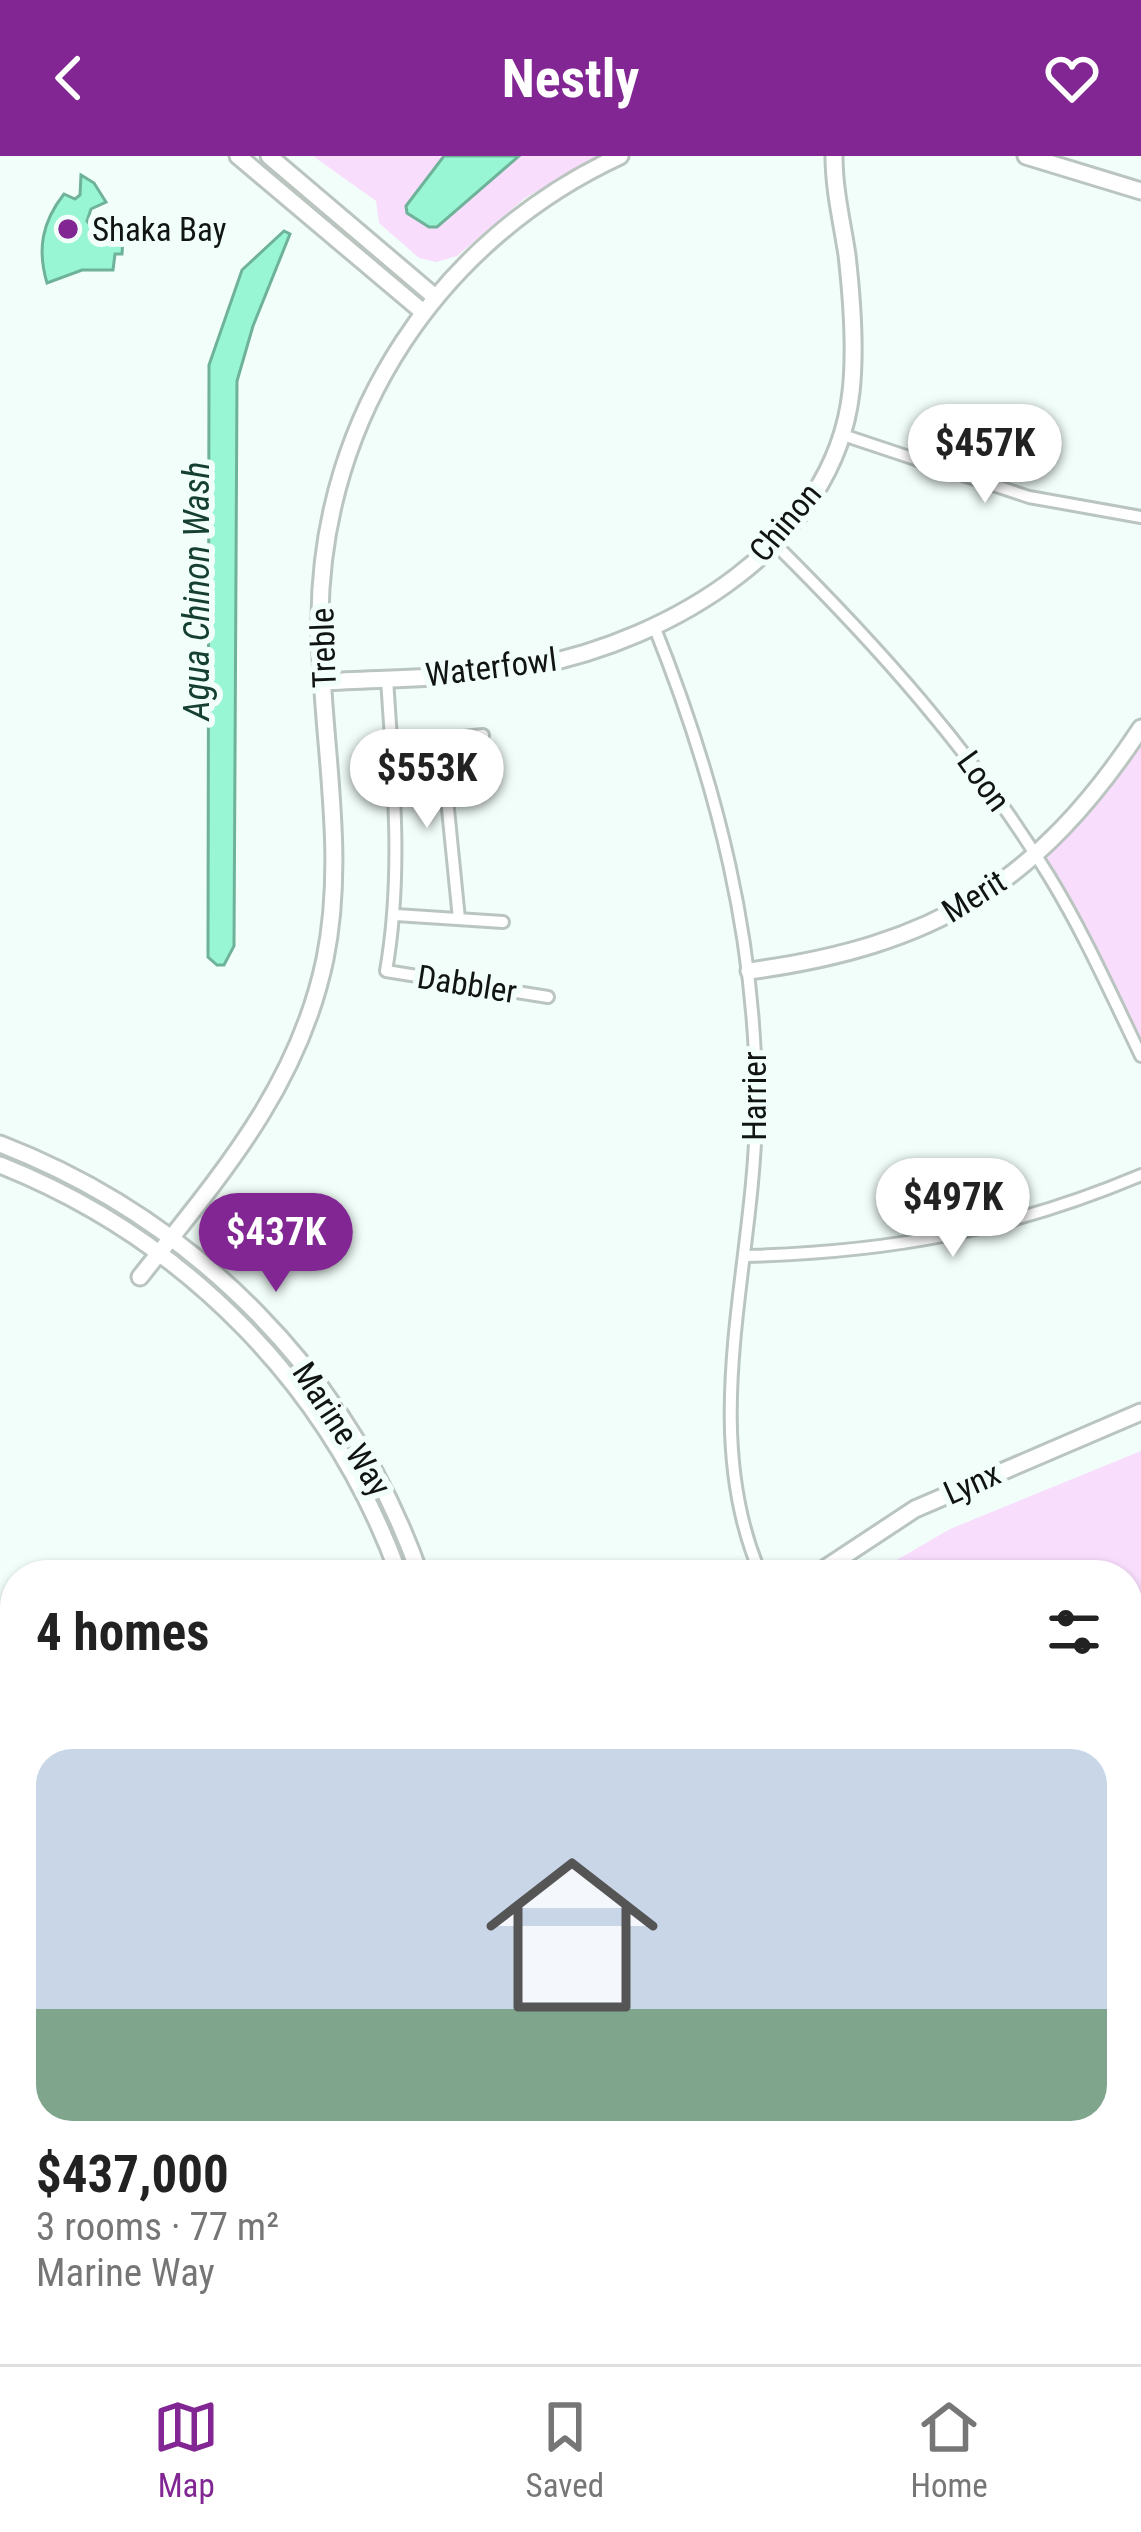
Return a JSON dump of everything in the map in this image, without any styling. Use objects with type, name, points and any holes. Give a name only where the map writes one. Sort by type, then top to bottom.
[{"type":"street","points":[[238,156],[423,313]]},
{"type":"street","points":[[269,156],[435,297]]},
{"type":"street","name":"Treble","points":[[140,1277],[273,1101],[308,1017],[325,960],[333,871],[322,568],[350,440],[377,386],[435,297],[528,207],[580,174],[620,156]]},
{"type":"street","name":"Chinon","points":[[654,626],[728,584],[774,543],[818,490],[843,435],[854,363],[834,156]]},
{"type":"street","points":[[1026,156],[1141,191]]},
{"type":"street","points":[[843,435],[1046,502],[1141,517]]},
{"type":"street","name":"Loon","points":[[774,543],[872,642],[979,771],[1035,855],[1107,983],[1141,1057]]},
{"type":"street","name":"Waterfowl","points":[[323,682],[533,666],[572,657],[654,626]]},
{"type":"street","name":"Harrier","points":[[654,626],[721,817],[749,971],[756,1118],[746,1256],[729,1370],[742,1525],[755,1560]]},
{"type":"street","points":[[387,678],[396,915],[503,922]]},
{"type":"street","name":"Merit","points":[[749,971],[828,958],[907,934],[991,890],[1075,818],[1141,728]]},
{"type":"street","points":[[391,744],[483,735]]},
{"type":"street","points":[[441,739],[459,919]]},
{"type":"street","name":"Dabbler","points":[[396,915],[386,971],[548,997]]},
{"type":"street","name":"Marine Way","points":[[0,1144],[89,1184],[172,1237],[218,1273],[270,1325],[329,1399],[381,1483],[413,1560]]},
{"type":"street","name":"Marine Way","points":[[0,1165],[79,1201],[160,1253],[237,1318],[313,1407],[382,1529],[393,1560]]},
{"type":"street","points":[[746,1256],[857,1251],[953,1237],[1039,1215],[1141,1175]]},
{"type":"street","name":"Lynx","points":[[838,1560],[915,1509],[1141,1412]]},
{"type":"shaded area","points":[[313,156],[599,156],[525,198],[457,256],[436,262],[419,258],[379,223],[376,201]]},
{"type":"shaded area","points":[[444,156],[519,156],[437,227],[429,227],[407,213],[406,206]]},
{"type":"shaded area","name":"Shaka Bay","points":[[81,175],[94,183],[106,202],[91,209],[87,221],[97,233],[123,238],[122,254],[115,254],[113,270],[82,270],[47,283],[42,259],[46,226],[64,194],[75,199],[80,195]]},
{"type":"shaded area","points":[[284,231],[290,234],[253,326],[237,381],[234,946],[224,965],[217,965],[208,957],[209,365],[242,270]]},
{"type":"shaded area","points":[[1141,741],[1141,1042],[1047,858],[1104,793]]},
{"type":"shaded area","points":[[1141,1451],[1141,1560],[897,1560],[950,1529]]},
{"type":"place","name":"Shaka Bay","points":[[68,229]]},
{"type":"water label","name":"Agua Chinon Wash","points":[[197,591]]}]
